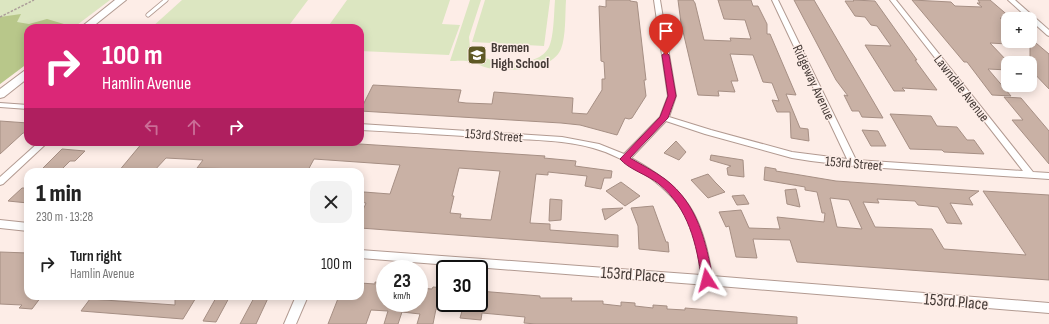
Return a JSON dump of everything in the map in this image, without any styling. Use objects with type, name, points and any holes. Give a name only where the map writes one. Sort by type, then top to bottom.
[{"type":"main road","points":[[90,24],[121,0]]},
{"type":"main road","points":[[0,95],[24,76]]},
{"type":"street","points":[[625,159],[664,118],[672,96],[657,0]]},
{"type":"street","name":"Ridgeway Avenue","points":[[775,0],[853,163]]},
{"type":"street","name":"Lawndale Avenue","points":[[893,0],[1031,175]]},
{"type":"street","points":[[1011,0],[1049,34]]},
{"type":"street","points":[[0,105],[24,107]]},
{"type":"street","name":"153rd Street","points":[[664,118],[708,132],[792,155],[853,163],[1049,176]]},
{"type":"street","name":"153rd Street","points":[[364,127],[564,140],[596,146],[612,152],[662,182],[692,218],[702,247],[707,280]]},
{"type":"street","points":[[0,182],[40,146]]},
{"type":"street","points":[[0,224],[24,227]]},
{"type":"street","name":"153rd Place","points":[[364,254],[1049,308]]},
{"type":"street","points":[[290,324],[300,300]]},
{"type":"lane","points":[[148,15],[166,0]]},
{"type":"path","points":[[0,17],[34,0]]},
{"type":"green space","points":[[0,0],[110,0],[78,24],[24,24],[24,66],[0,84]]},
{"type":"green space","points":[[182,0],[308,0],[290,24],[155,24]]},
{"type":"green space","points":[[347,0],[450,0],[442,24],[460,25],[449,55],[364,51],[364,24],[330,24]]},
{"type":"green space","points":[[470,0],[481,0],[469,37],[470,48],[477,54],[487,59],[511,63],[534,59],[543,54],[551,43],[554,24],[555,0],[566,0],[565,31],[561,49],[549,62],[539,66],[518,70],[486,67],[469,61],[450,61]]},
{"type":"green space","points":[[485,0],[550,0],[544,46],[472,42]]},
{"type":"green space","points":[[21,14],[17,22],[29,24],[24,24],[24,66],[0,84],[0,17]]},
{"type":"green space","points":[[47,19],[64,24],[29,24]]},
{"type":"building","points":[[606,0],[630,0],[637,2],[646,80],[644,80],[646,96],[632,118],[625,118],[617,135],[580,125],[561,123],[364,111],[364,103],[373,85],[461,90],[458,102],[466,103],[492,104],[494,92],[573,98],[572,113],[587,114],[602,90],[602,79],[605,79],[604,62],[601,61],[599,6],[606,7]]},
{"type":"building","points":[[678,0],[693,0],[695,3],[704,40],[731,41],[730,38],[751,39],[745,20],[724,19],[718,0],[751,0],[753,6],[758,6],[767,24],[767,34],[770,34],[796,95],[786,94],[800,128],[808,129],[809,141],[791,138],[790,112],[777,112],[772,100],[779,101],[772,83],[763,82],[753,55],[730,54],[738,81],[731,81],[735,92],[718,91],[719,96],[698,95],[681,23]]},
{"type":"building","points":[[794,0],[814,0],[883,118],[862,117],[859,111],[852,111],[844,95],[848,96],[836,80]]},
{"type":"building","points":[[853,0],[875,1],[937,90],[902,88],[905,91],[894,91],[865,45],[891,46],[877,26],[871,25],[865,17],[855,16],[845,1],[854,1]]},
{"type":"building","points":[[912,0],[951,2],[955,6],[982,7],[977,3],[980,3],[978,0],[990,0],[1004,12],[1001,12],[1000,18],[1001,44],[990,43],[1002,56],[1001,56],[1001,70],[988,69],[1001,84],[1001,92],[1008,92],[1011,96],[992,95],[967,62],[964,62]]},
{"type":"building","points":[[1037,44],[1049,54],[1049,89],[1037,76],[1037,56],[1030,56],[1030,48],[1037,48]]},
{"type":"building","points":[[1004,97],[1021,98],[1049,131],[1049,164],[1012,120],[1023,120]]},
{"type":"building","points":[[890,114],[931,116],[937,126],[957,127],[967,140],[974,140],[984,154],[910,149]]},
{"type":"building","points":[[0,121],[24,123],[24,133],[0,154]]},
{"type":"building","points":[[862,130],[878,131],[886,146],[871,146]]},
{"type":"building","points":[[676,141],[686,152],[679,160],[664,153]]},
{"type":"building","points":[[364,144],[545,156],[544,158],[576,161],[575,166],[612,171],[611,178],[604,178],[601,189],[585,186],[587,176],[548,172],[548,175],[536,174],[530,223],[550,224],[550,230],[618,235],[618,247],[364,228],[364,208],[366,203],[364,203],[364,192],[390,194],[400,165],[314,159],[309,168],[197,168],[203,160],[166,158],[157,168],[121,168],[140,146],[364,146]],"holes":[[[459,168],[500,171],[491,220],[460,218],[461,214],[450,213],[454,196],[452,196]]]},
{"type":"building","points":[[62,149],[85,151],[75,161],[70,161],[63,168],[43,168]]},
{"type":"building","points":[[711,155],[743,160],[744,177],[728,175],[727,168],[731,166],[710,160]]},
{"type":"building","points":[[765,167],[776,169],[776,171],[836,181],[979,191],[969,198],[973,205],[950,203],[962,224],[947,223],[938,207],[918,205],[915,201],[877,199],[879,203],[863,202],[875,227],[932,229],[944,249],[1026,255],[983,191],[1049,195],[1049,280],[797,262],[790,240],[753,239],[757,258],[736,257],[729,226],[726,227],[719,212],[741,210],[749,228],[780,229],[777,217],[824,222],[825,213],[822,213],[817,192],[805,190],[805,187],[764,180]],"holes":[[[830,198],[849,200],[862,229],[837,227]]]},
{"type":"building","points":[[708,174],[725,192],[708,198],[691,180]]},
{"type":"building","points":[[621,182],[640,196],[625,206],[606,191]]},
{"type":"building","points":[[22,188],[24,188],[24,203],[8,201]]},
{"type":"building","points":[[796,189],[800,207],[787,204],[785,190]]},
{"type":"building","points":[[744,195],[749,204],[737,205],[732,196]]},
{"type":"building","points":[[550,199],[562,200],[561,220],[549,221]]},
{"type":"building","points":[[653,206],[666,242],[668,242],[669,252],[639,249],[638,226],[631,208]]},
{"type":"building","points":[[623,208],[605,220],[602,209]]},
{"type":"building","points":[[0,252],[24,253],[24,300],[39,300],[32,309],[19,308],[22,305],[0,304]]},
{"type":"building","points":[[376,282],[376,310],[371,310],[366,324],[328,324],[337,300],[364,300],[364,283],[375,284]]},
{"type":"building","points":[[436,287],[436,309],[433,324],[417,324],[420,314],[402,312],[428,312],[428,289]]},
{"type":"building","points":[[488,292],[540,296],[540,298],[572,298],[571,301],[603,301],[603,304],[621,306],[621,302],[635,303],[635,306],[653,308],[653,305],[667,306],[667,309],[685,310],[685,308],[797,317],[797,324],[536,324],[524,323],[525,317],[482,313],[481,320],[460,318],[462,312],[488,312]]},
{"type":"building","points":[[89,300],[175,305],[175,300],[195,300],[183,319],[81,311]]},
{"type":"building","points":[[215,300],[228,300],[216,322],[203,321]]},
{"type":"building","points":[[253,300],[267,300],[256,324],[240,324]]},
{"type":"building","points":[[388,312],[402,312],[398,324],[384,324]]},
{"type":"place","name":"Bremen High School","points":[[477,55]]},
{"type":"route","points":[[666,55],[672,96],[664,118],[625,159],[662,182],[692,218],[702,247],[707,280]]}]
